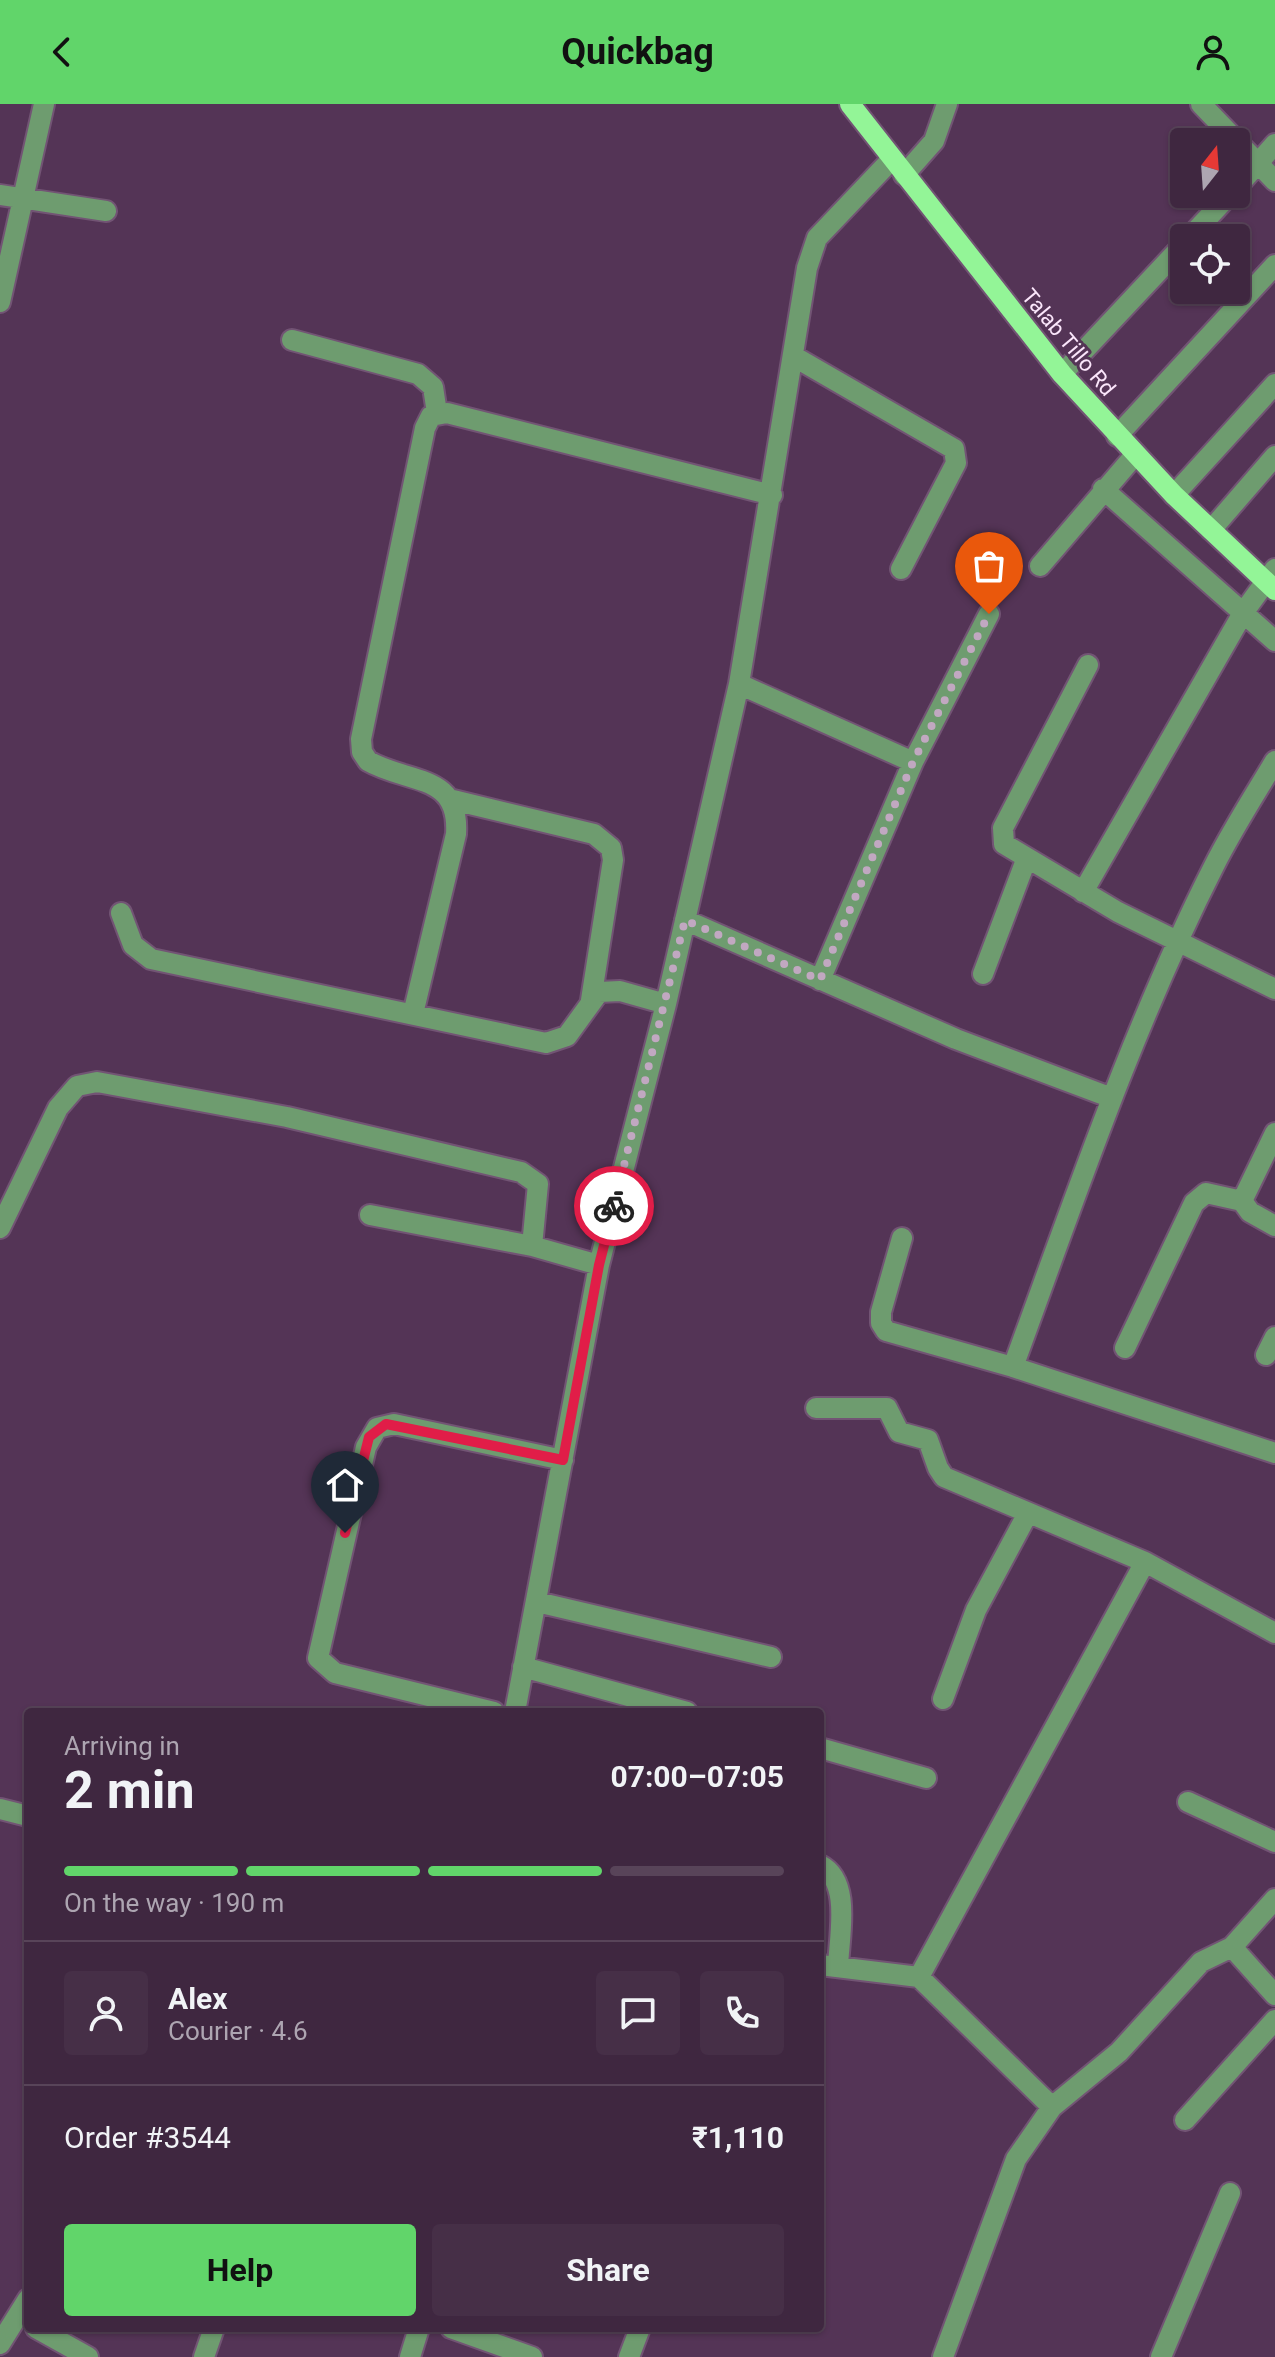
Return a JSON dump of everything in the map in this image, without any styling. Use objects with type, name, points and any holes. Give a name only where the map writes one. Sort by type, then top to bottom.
[{"type":"main road","name":"Talab Tillo Rd","points":[[850,104],[1062,374],[1135,455],[1211,530],[1261,592]]},
{"type":"street","points":[[0,302],[44,104]]},
{"type":"street","points":[[516,1708],[599,1265],[666,1004],[739,684],[807,268],[817,238],[898,167],[934,141],[947,104]]},
{"type":"street","points":[[1201,104],[1275,181]]},
{"type":"street","points":[[1250,173],[1275,144]]},
{"type":"street","points":[[0,195],[106,211]]},
{"type":"street","points":[[1202,224],[1217,208]]},
{"type":"street","points":[[1062,374],[1170,259]]},
{"type":"street","points":[[1117,436],[1275,265]]},
{"type":"street","points":[[292,340],[425,377],[433,387],[437,413]]},
{"type":"street","points":[[793,356],[954,449],[956,463],[901,569]]},
{"type":"street","points":[[1174,495],[1275,384]]},
{"type":"street","points":[[121,913],[133,945],[151,959],[546,1043],[567,1036],[591,1000],[613,860],[611,848],[594,834],[453,800],[433,785],[368,761],[362,752],[361,739],[425,428],[431,416],[437,413],[772,495]]},
{"type":"street","points":[[1040,566],[1135,455]]},
{"type":"street","points":[[1211,530],[1275,456]]},
{"type":"street","points":[[1110,481],[1261,592],[1275,641]]},
{"type":"street","points":[[1083,892],[1261,592]]},
{"type":"street","points":[[820,980],[913,762],[989,614]]},
{"type":"street","points":[[1088,665],[1003,828],[1004,844],[1026,860],[1178,943],[1275,989]]},
{"type":"street","points":[[739,684],[913,762]]},
{"type":"street","points":[[1013,1367],[1112,1098],[1178,943],[1215,862],[1275,761]]},
{"type":"street","points":[[413,1014],[456,834],[457,811],[453,800]]},
{"type":"street","points":[[983,974],[1026,860]]},
{"type":"street","points":[[685,920],[956,1039],[1112,1098]]},
{"type":"street","points":[[591,1000],[608,990],[666,1004]]},
{"type":"street","points":[[0,1228],[58,1108],[77,1086],[97,1082],[287,1117],[521,1172],[538,1184],[532,1246]]},
{"type":"street","points":[[1242,1201],[1275,1133]]},
{"type":"street","points":[[1125,1348],[1194,1203],[1206,1193],[1242,1201],[1250,1212],[1275,1226]]},
{"type":"street","points":[[370,1215],[532,1246],[599,1265]]},
{"type":"street","points":[[902,1238],[881,1312],[881,1323],[886,1331],[1013,1367],[1275,1453]]},
{"type":"street","points":[[816,1408],[887,1408],[899,1432],[928,1440],[944,1477],[1145,1562],[1275,1633]]},
{"type":"street","points":[[478,1708],[335,1673],[318,1658],[366,1447],[377,1428],[394,1424],[563,1460]]},
{"type":"street","points":[[943,1699],[976,1610],[1028,1513]]},
{"type":"street","points":[[919,1977],[1145,1562]]},
{"type":"street","points":[[537,1602],[771,1657]]},
{"type":"street","points":[[523,1667],[672,1708]]},
{"type":"street","points":[[824,1749],[926,1778]]},
{"type":"street","points":[[1188,1802],[1275,1842]]},
{"type":"street","points":[[0,1809],[24,1815]]},
{"type":"street","points":[[824,1868],[832,1873],[839,1885],[829,1966],[919,1977],[1052,2107]]},
{"type":"street","points":[[943,2357],[1016,2159],[1052,2107],[1119,2052],[1201,1962],[1232,1947],[1275,1899]]},
{"type":"street","points":[[1232,1947],[1275,1995]]},
{"type":"street","points":[[1185,2120],[1275,2020]]},
{"type":"street","points":[[1161,2357],[1230,2193]]},
{"type":"street","points":[[0,2302],[24,2313],[0,2344]]},
{"type":"street","points":[[43,2332],[88,2357]]},
{"type":"street","points":[[204,2357],[213,2332]]},
{"type":"street","points":[[410,2357],[418,2332]]},
{"type":"street","points":[[462,2332],[532,2357]]},
{"type":"street","points":[[629,2357],[638,2332]]},
{"type":"way so far","points":[[614,1206],[685,920],[820,980],[913,762],[989,614]]},
{"type":"route","points":[[345,1533],[369,1437],[386,1424],[563,1460],[599,1265],[614,1206]]}]
